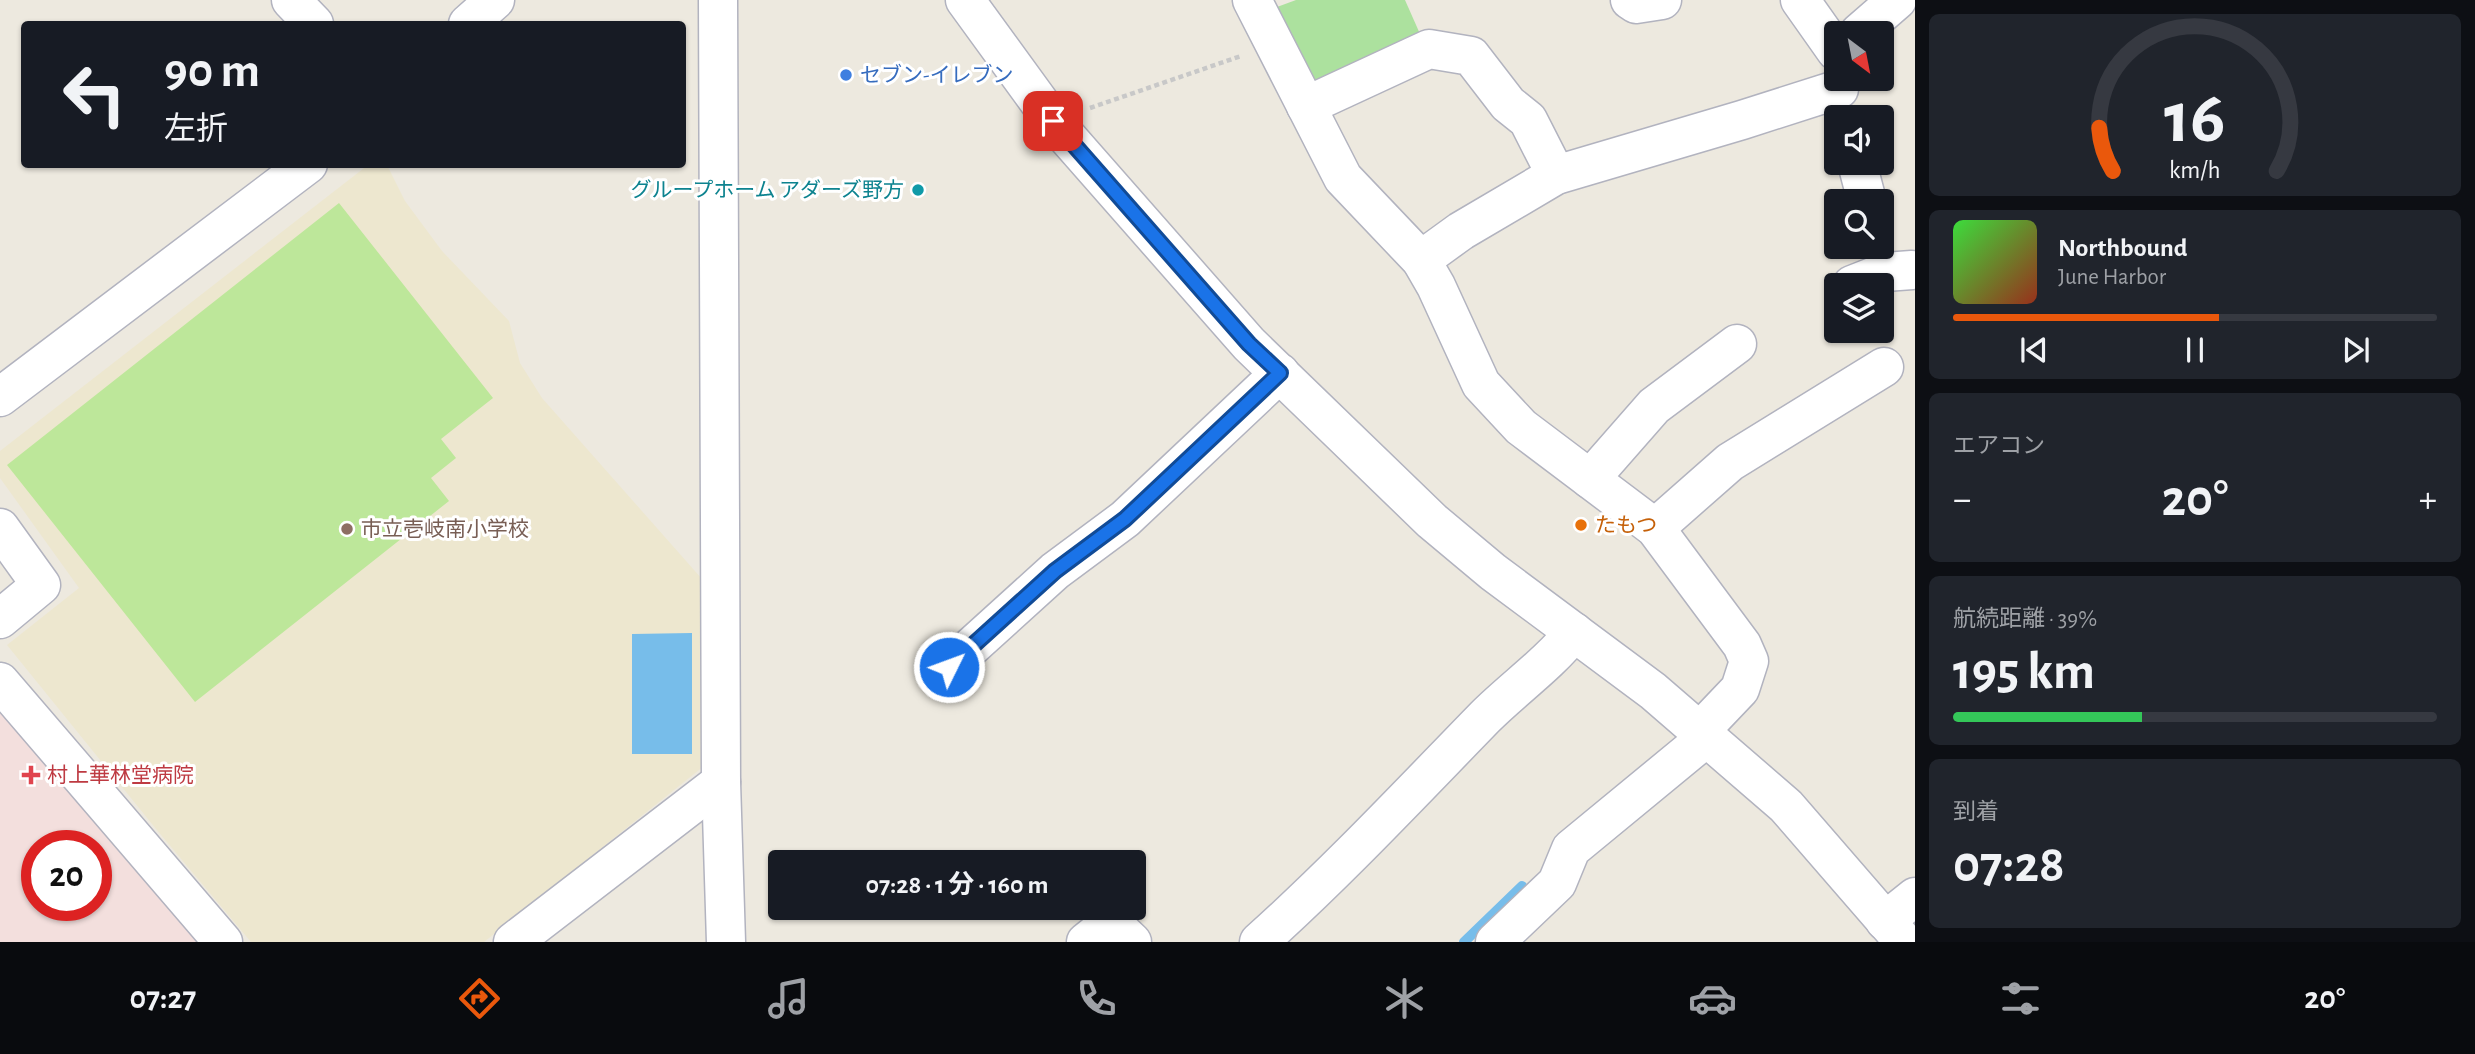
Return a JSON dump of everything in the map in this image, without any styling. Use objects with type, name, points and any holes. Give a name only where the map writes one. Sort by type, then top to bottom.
[{"type":"street","points":[[291,0],[311,21]]},
{"type":"street","points":[[471,21],[495,0]]},
{"type":"street","points":[[718,0],[721,782],[726,942]]},
{"type":"street","points":[[965,0],[1053,121],[1249,344],[1432,521],[1493,572],[1653,691],[1786,806],[1891,934],[1915,897]]},
{"type":"street","points":[[1252,0],[1343,178],[1420,260],[1436,286],[1481,384],[1521,427],[1655,528],[1742,645],[1749,661],[1740,689],[1704,734],[1571,849],[1557,883],[1495,942]]},
{"type":"street","points":[[1630,0],[1636,4],[1662,0]]},
{"type":"street","points":[[1800,0],[1824,34]]},
{"type":"street","points":[[1872,21],[1896,0]]},
{"type":"street","points":[[1306,106],[1429,49],[1471,56],[1508,103],[1528,120],[1556,175]]},
{"type":"street","points":[[1420,260],[1461,231],[1556,175],[1742,120],[1842,95]]},
{"type":"street","points":[[0,397],[303,168]]},
{"type":"street","points":[[1590,479],[1654,406],[1737,344]]},
{"type":"street","points":[[1655,528],[1730,462],[1884,366]]},
{"type":"street","points":[[949,667],[1055,571],[1125,519],[1280,373]]},
{"type":"street","points":[[0,528],[41,585],[0,619]]},
{"type":"street","points":[[1259,942],[1317,890],[1497,705],[1564,645],[1574,632]]},
{"type":"street","points":[[0,682],[223,942]]},
{"type":"street","points":[[513,942],[721,782]]},
{"type":"street","points":[[1086,942],[1111,922],[1132,942]]},
{"type":"path","points":[[1053,121],[1274,44]]},
{"type":"shaded area","name":"市立壱岐南小学校","points":[[364,168],[388,168],[405,201],[442,251],[509,321],[520,363],[542,398],[702,579],[709,762],[484,942],[251,942],[7,645],[79,588],[0,478],[0,451]]},
{"type":"shaded area","name":"村上華林堂病院","points":[[0,705],[109,830],[21,830],[21,921],[112,921],[112,834],[206,942],[0,942]]},
{"type":"green space","points":[[1296,0],[1405,0],[1424,43],[1320,91],[1277,7]]},
{"type":"green space","points":[[339,203],[493,398],[441,439],[456,458],[431,478],[449,501],[195,702],[7,465]]},
{"type":"water","points":[[692,633],[692,754],[632,754],[632,634]]},
{"type":"waterway","points":[[1464,942],[1522,886]]},
{"type":"place","name":"セブン-イレブン","points":[[846,75]]},
{"type":"place","name":"グループホーム アダーズ野方","points":[[918,190]]},
{"type":"place","name":"たもつ","points":[[1581,525]]},
{"type":"place","name":"市立壱岐南小学校","points":[[347,529]]},
{"type":"place","name":"村上華林堂病院","points":[[31,775]]},
{"type":"route","points":[[949,667],[1055,571],[1125,519],[1280,373],[1249,344],[1053,121]]}]
